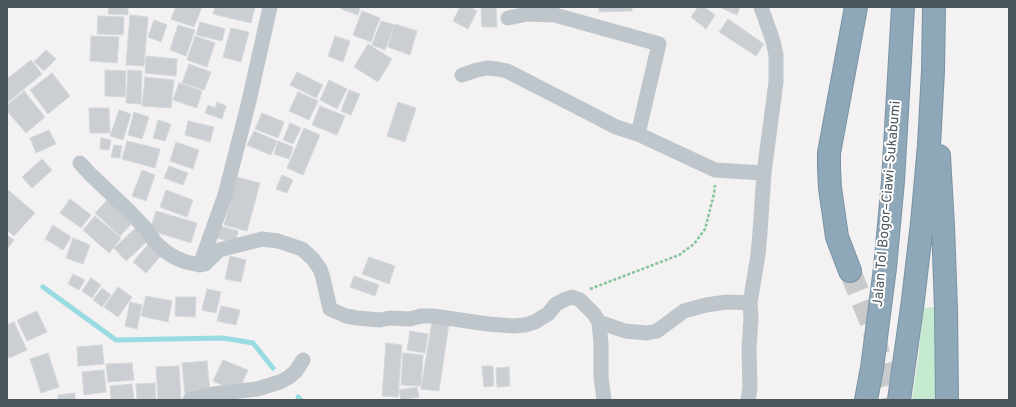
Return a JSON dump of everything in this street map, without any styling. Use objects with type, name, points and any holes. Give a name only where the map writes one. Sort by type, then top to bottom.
[{"type":"highway","points":[[850,271],[837,237],[828,168],[829,153],[856,7]]},
{"type":"highway","name":"Jalan Tol Bogor–Ciawi–Sukabumi","points":[[866,400],[872,368],[885,268],[893,181],[903,7]]},
{"type":"highway","points":[[898,400],[913,300],[929,145],[933,71],[934,7]]},
{"type":"highway","points":[[933,71],[943,226],[947,400]]},
{"type":"street","points":[[200,265],[225,195],[250,101],[270,7]]},
{"type":"street","points":[[748,400],[750,388],[750,303],[760,240],[764,173],[776,82],[776,55],[761,7]]},
{"type":"street","points":[[508,18],[527,14],[555,15],[659,44],[638,134]]},
{"type":"street","points":[[462,75],[487,68],[506,71],[616,127],[638,134],[716,170],[764,173]]},
{"type":"street","points":[[80,163],[128,210],[155,242],[166,252],[186,262],[200,265],[204,264],[220,250],[262,239],[278,241],[302,249],[313,259],[323,278],[330,309],[346,316],[367,319],[410,319],[421,316],[434,316],[488,324],[514,326],[525,325],[542,318],[548,314],[556,304],[566,298],[580,300],[594,314],[599,322],[601,343],[601,377],[604,400]]},
{"type":"street","points":[[599,322],[625,331],[647,333],[657,331],[684,311],[706,305],[727,302],[750,303]]},
{"type":"street","points":[[190,400],[213,394],[257,389],[280,382],[296,371],[303,360]]},
{"type":"path","points":[[572,298],[603,284],[680,255],[694,244],[705,229],[714,194],[716,170]]},
{"type":"green space","points":[[934,307],[938,315],[938,358],[935,400],[912,400],[919,352],[923,308]]},
{"type":"building","points":[[109,7],[128,7],[128,15],[108,14]]},
{"type":"building","points":[[176,7],[202,7],[194,27],[171,19]]},
{"type":"building","points":[[215,7],[255,7],[251,23],[213,14]]},
{"type":"building","points":[[342,7],[360,7],[358,15],[341,9]]},
{"type":"building","points":[[460,7],[469,7],[477,11],[468,29],[453,21]]},
{"type":"building","points":[[481,7],[496,7],[497,27],[482,27]]},
{"type":"building","points":[[599,7],[632,7],[632,11],[599,12]]},
{"type":"building","points":[[698,7],[704,7],[715,15],[706,29],[691,17]]},
{"type":"building","points":[[719,7],[740,7],[737,15]]},
{"type":"building","points":[[362,11],[380,18],[371,42],[353,35]]},
{"type":"building","points":[[130,15],[148,17],[144,66],[126,65]]},
{"type":"building","points":[[98,16],[124,17],[123,35],[97,34]]},
{"type":"building","points":[[728,19],[764,44],[756,56],[719,32]]},
{"type":"building","points":[[154,20],[167,25],[161,42],[148,37]]},
{"type":"building","points":[[381,21],[395,25],[385,50],[372,45]]},
{"type":"building","points":[[200,22],[225,29],[222,41],[196,35]]},
{"type":"building","points":[[395,24],[417,31],[410,55],[388,47]]},
{"type":"building","points":[[178,25],[195,30],[186,56],[170,50]]},
{"type":"building","points":[[231,28],[249,32],[241,62],[223,57]]},
{"type":"building","points":[[91,36],[119,37],[117,63],[90,61]]},
{"type":"building","points":[[195,36],[215,43],[207,67],[187,60]]},
{"type":"building","points":[[335,36],[350,41],[343,62],[328,56]]},
{"type":"building","points":[[368,44],[392,59],[378,82],[354,67]]},
{"type":"building","points":[[46,50],[56,59],[44,71],[34,62]]},
{"type":"building","points":[[146,56],[177,59],[176,76],[145,73]]},
{"type":"building","points":[[31,60],[42,74],[7,103],[7,79]]},
{"type":"building","points":[[189,64],[211,72],[204,90],[182,83]]},
{"type":"building","points":[[105,70],[126,71],[125,97],[105,96]]},
{"type":"building","points":[[128,70],[142,71],[141,104],[126,103]]},
{"type":"building","points":[[297,72],[323,85],[316,98],[290,85]]},
{"type":"building","points":[[52,73],[70,96],[48,114],[30,90]]},
{"type":"building","points":[[145,77],[174,80],[171,108],[142,106]]},
{"type":"building","points":[[329,80],[347,89],[337,109],[320,100]]},
{"type":"building","points":[[179,83],[202,91],[197,108],[173,100]]},
{"type":"building","points":[[349,90],[360,94],[351,115],[341,111]]},
{"type":"building","points":[[24,91],[45,117],[26,133],[7,111],[7,105]]},
{"type":"building","points":[[298,92],[318,101],[309,120],[289,111]]},
{"type":"building","points":[[217,102],[226,106],[222,119],[205,113],[208,105],[215,108]]},
{"type":"building","points":[[398,102],[416,108],[405,142],[387,136]]},
{"type":"building","points":[[320,106],[345,116],[337,135],[312,125]]},
{"type":"building","points":[[89,108],[109,108],[110,133],[90,133]]},
{"type":"building","points":[[119,110],[131,114],[123,140],[110,136]]},
{"type":"building","points":[[134,112],[149,117],[142,139],[128,135]]},
{"type":"building","points":[[262,113],[284,122],[278,138],[255,129]]},
{"type":"building","points":[[158,120],[171,124],[165,141],[153,138]]},
{"type":"building","points":[[188,121],[214,127],[210,142],[185,135]]},
{"type":"building","points":[[290,123],[301,128],[293,144],[283,140]]},
{"type":"building","points":[[304,128],[320,135],[303,175],[287,168]]},
{"type":"building","points":[[49,130],[56,144],[36,153],[30,138]]},
{"type":"building","points":[[254,131],[277,141],[271,155],[247,145]]},
{"type":"building","points":[[101,138],[111,140],[109,150],[100,149]]},
{"type":"building","points":[[127,141],[160,149],[155,168],[122,159]]},
{"type":"building","points":[[278,141],[293,147],[289,159],[274,154]]},
{"type":"building","points":[[176,142],[199,150],[193,169],[170,161]]},
{"type":"building","points":[[114,145],[122,146],[120,158],[111,157]]},
{"type":"building","points":[[42,159],[52,170],[32,188],[22,177]]},
{"type":"building","points":[[169,166],[188,173],[183,185],[164,178]]},
{"type":"building","points":[[142,170],[155,175],[146,201],[132,196]]},
{"type":"building","points":[[282,175],[293,180],[287,193],[276,189]]},
{"type":"building","points":[[237,177],[260,183],[247,231],[224,225]]},
{"type":"building","points":[[7,189],[35,213],[14,236],[7,230]]},
{"type":"building","points":[[166,190],[193,200],[187,217],[160,207]]},
{"type":"building","points":[[109,198],[135,220],[120,236],[95,213]]},
{"type":"building","points":[[70,199],[91,215],[81,228],[60,213]]},
{"type":"building","points":[[156,211],[197,223],[191,243],[150,230]]},
{"type":"building","points":[[95,216],[121,238],[109,253],[83,230]]},
{"type":"building","points":[[53,225],[71,237],[63,250],[45,239]]},
{"type":"building","points":[[139,225],[151,238],[126,261],[114,248]]},
{"type":"building","points":[[216,225],[238,231],[235,243],[213,237]]},
{"type":"building","points":[[7,235],[14,240],[7,249]]},
{"type":"building","points":[[73,238],[90,245],[83,264],[66,258]]},
{"type":"building","points":[[151,241],[164,252],[146,273],[133,262]]},
{"type":"building","points":[[230,256],[246,260],[241,282],[225,279]]},
{"type":"building","points":[[369,257],[395,266],[389,284],[362,274]]},
{"type":"building","points":[[73,274],[85,280],[79,290],[68,284]]},
{"type":"building","points":[[354,276],[379,285],[375,296],[350,287]]},
{"type":"building","points":[[91,278],[101,285],[92,298],[82,291]]},
{"type":"building","points":[[118,287],[132,297],[118,317],[104,307]]},
{"type":"building","points":[[102,288],[111,295],[102,307],[93,300]]},
{"type":"building","points":[[207,289],[221,292],[216,313],[202,310]]},
{"type":"building","points":[[146,296],[172,301],[168,322],[141,316]]},
{"type":"building","points":[[176,297],[196,297],[195,317],[175,316]]},
{"type":"building","points":[[130,302],[142,305],[137,329],[125,326]]},
{"type":"building","points":[[221,306],[240,310],[236,325],[217,321]]},
{"type":"building","points":[[37,311],[47,332],[27,341],[17,320]]},
{"type":"building","points":[[432,321],[449,323],[439,391],[421,389]]},
{"type":"building","points":[[14,322],[27,350],[9,358],[7,353],[7,325]]},
{"type":"building","points":[[410,331],[428,334],[425,353],[407,350]]},
{"type":"building","points":[[386,343],[402,345],[398,397],[382,396]]},
{"type":"building","points":[[102,345],[104,364],[78,366],[77,347]]},
{"type":"building","points":[[48,353],[59,387],[41,393],[30,359]]},
{"type":"building","points":[[403,353],[423,355],[421,386],[401,385]]},
{"type":"building","points":[[223,360],[248,370],[238,392],[213,381]]},
{"type":"building","points":[[207,361],[210,392],[185,394],[182,363]]},
{"type":"building","points":[[132,363],[134,380],[108,382],[106,364]]},
{"type":"building","points":[[179,366],[181,400],[158,400],[156,367]]},
{"type":"building","points":[[482,366],[493,366],[494,386],[484,387]]},
{"type":"building","points":[[509,367],[510,386],[497,387],[496,368]]},
{"type":"building","points":[[104,370],[106,392],[84,395],[82,372]]},
{"type":"building","points":[[155,383],[156,400],[137,400],[136,384]]},
{"type":"building","points":[[132,384],[134,400],[111,400],[110,386]]},
{"type":"building","points":[[417,387],[419,397],[401,400],[399,390]]},
{"type":"building","points":[[75,393],[75,400],[58,400],[58,395]]},
{"type":"waterway","points":[[43,287],[116,340],[223,338],[253,343],[273,368]]},
{"type":"waterway","points":[[298,397],[301,400]]},
{"type":"tunnel","points":[[850,271],[871,323],[891,400]]}]
